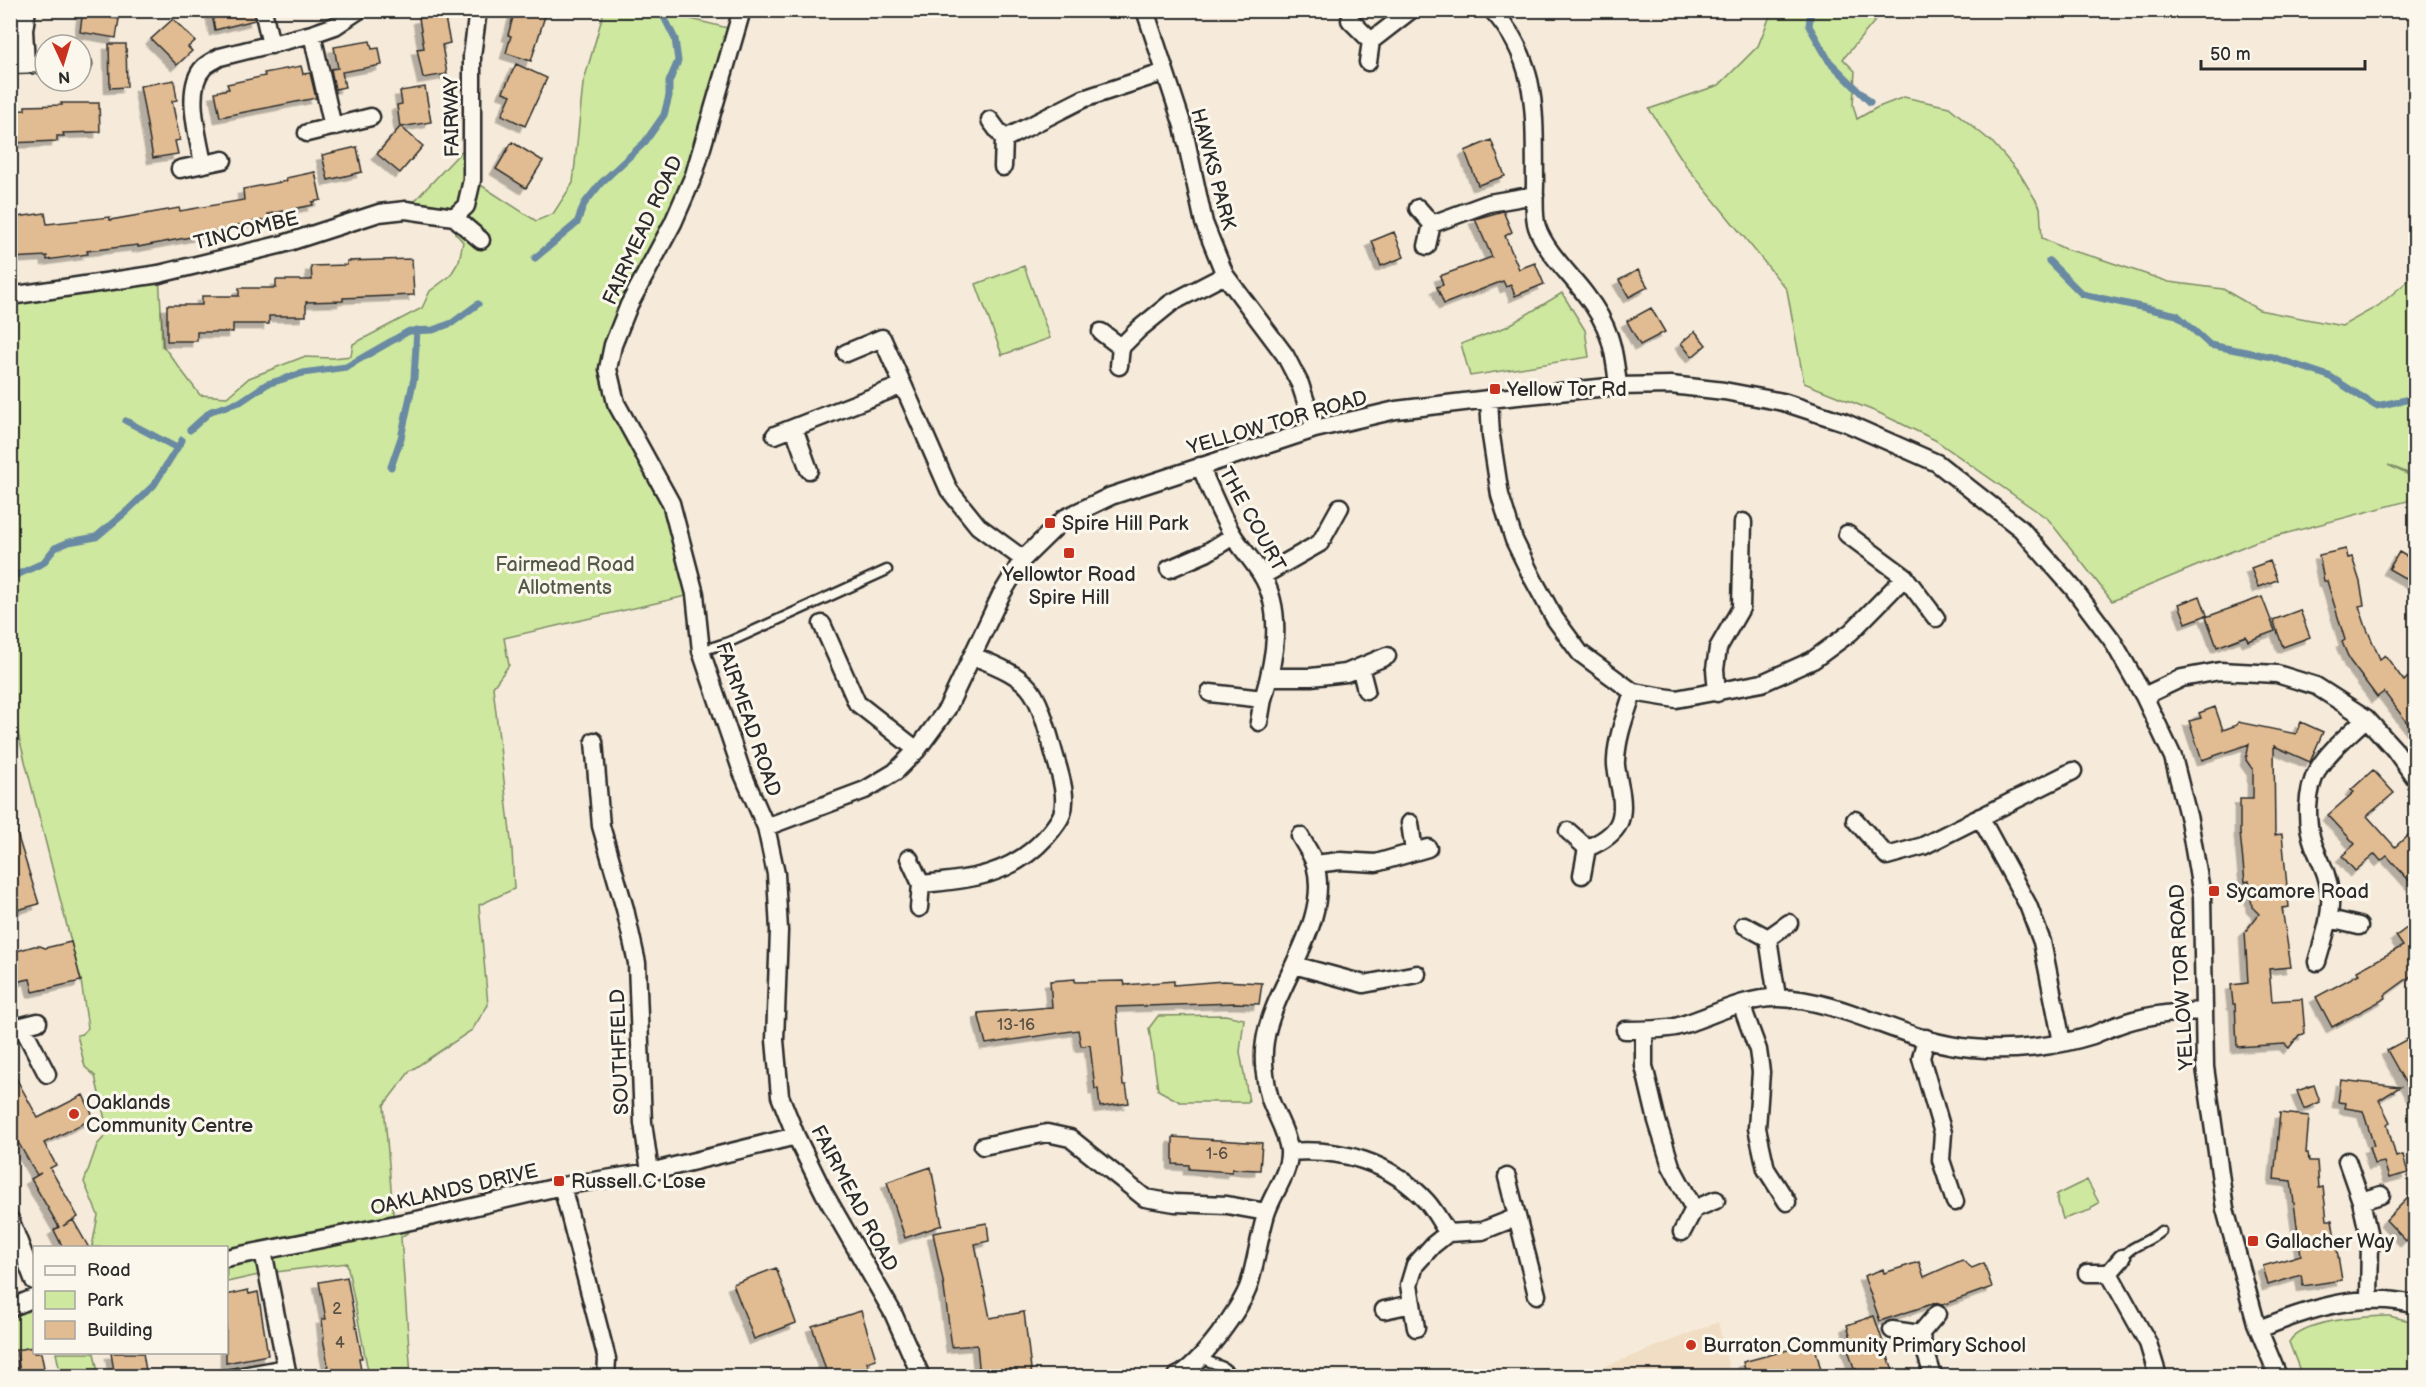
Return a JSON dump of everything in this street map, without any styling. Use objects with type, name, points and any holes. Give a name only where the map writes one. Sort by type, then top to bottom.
[{"type":"street","points":[[18,64],[27,10]]},
{"type":"street","points":[[263,10],[271,45]]},
{"type":"street","points":[[203,164],[193,105],[195,84],[203,67],[220,57],[335,26],[359,10]]},
{"type":"street","name":"FAIRWAY","points":[[454,217],[466,206],[472,180],[472,56],[478,10]]},
{"type":"street","name":"FAIRMEAD ROAD","points":[[742,10],[694,175],[674,223],[629,306],[613,345],[608,369],[616,403],[671,502],[695,594],[700,651],[742,772],[766,827],[776,874],[779,931],[775,1040],[780,1096],[796,1136],[824,1192],[893,1314],[921,1377]]},
{"type":"street","name":"HAWKS PARK","points":[[1145,10],[1183,126],[1204,223],[1225,275],[1285,354],[1300,384],[1314,429]]},
{"type":"street","points":[[1368,62],[1371,40],[1411,10]]},
{"type":"street","points":[[1492,10],[1506,26],[1524,60],[1534,98],[1537,227],[1559,264],[1604,320],[1614,346],[1618,386]]},
{"type":"street","points":[[1350,20],[1371,40]]},
{"type":"street","points":[[312,34],[333,127]]},
{"type":"street","points":[[1004,139],[1083,99],[1165,72]]},
{"type":"street","points":[[308,134],[371,117]]},
{"type":"street","points":[[990,120],[1004,139],[1003,167]]},
{"type":"street","points":[[180,169],[223,160]]},
{"type":"street","points":[[1432,224],[1489,203],[1535,195]]},
{"type":"street","points":[[1418,208],[1432,224]]},
{"type":"street","name":"TINCOMBE","points":[[10,296],[159,274],[283,244],[379,213],[406,210],[454,217]]},
{"type":"street","points":[[454,217],[481,240]]},
{"type":"street","points":[[1426,246],[1432,224]]},
{"type":"street","points":[[1119,366],[1121,347],[1139,329],[1171,303],[1225,275]]},
{"type":"street","points":[[1101,333],[1121,347]]},
{"type":"street","points":[[846,353],[882,338],[949,490],[978,526],[1023,559]]},
{"type":"street","points":[[775,435],[903,385]]},
{"type":"street","name":"YELLOW TOR ROAD","points":[[766,827],[865,790],[895,772],[917,750],[947,709],[1001,596],[1023,559],[1065,518],[1111,496],[1314,429],[1396,410],[1489,399],[1618,386],[1671,385],[1724,391],[1783,402],[1844,422],[1937,464],[2021,529],[2073,588],[2112,640],[2144,696],[2173,757],[2189,820],[2202,896],[2205,1067],[2225,1209],[2259,1329],[2278,1377]]},
{"type":"street","points":[[1489,399],[1491,436],[1500,495],[1514,540],[1533,579],[1555,619],[1580,653],[1633,692],[1676,699],[1762,683],[1813,660],[1851,632],[1905,577]]},
{"type":"street","points":[[794,428],[809,470]]},
{"type":"street","name":"THE COURT","points":[[1200,466],[1233,536],[1262,576],[1274,610],[1274,645],[1259,723]]},
{"type":"street","points":[[1262,576],[1320,543],[1340,507]]},
{"type":"street","points":[[1717,693],[1715,669],[1718,648],[1741,608],[1743,522]]},
{"type":"street","points":[[1847,534],[1905,577],[1936,618]]},
{"type":"street","points":[[1169,569],[1206,553],[1233,536]]},
{"type":"street","points":[[822,624],[857,703],[917,750]]},
{"type":"street","points":[[921,884],[977,878],[1007,867],[1033,852],[1054,828],[1063,813],[1063,788],[1041,705],[1031,688],[1019,677],[973,656]]},
{"type":"street","points":[[1269,677],[1311,677],[1346,673],[1387,657]]},
{"type":"street","points":[[1360,668],[1366,690]]},
{"type":"street","points":[[2144,696],[2182,678],[2220,671],[2277,674],[2316,686],[2366,718],[2395,750],[2415,779]]},
{"type":"street","points":[[1587,848],[1602,842],[1617,830],[1623,811],[1615,762],[1620,732],[1633,692]]},
{"type":"street","points":[[1210,693],[1263,699]]},
{"type":"street","points":[[2317,962],[2329,919],[2330,896],[2326,869],[2314,845],[2308,818],[2310,791],[2319,768],[2366,718]]},
{"type":"street","name":"SOUTHFIELD","points":[[594,741],[601,826],[626,909],[637,963],[643,1123],[650,1172]]},
{"type":"street","points":[[1855,820],[1887,856],[1923,846],[2073,771]]},
{"type":"street","points":[[1980,817],[2028,905],[2042,942],[2062,1042]]},
{"type":"street","points":[[1315,864],[1340,861],[1376,863],[1421,850],[1410,822]]},
{"type":"street","points":[[1568,831],[1587,848]]},
{"type":"street","points":[[1177,1377],[1199,1358],[1229,1321],[1248,1287],[1266,1212],[1282,1178],[1289,1152],[1270,1098],[1264,1067],[1265,1041],[1273,1010],[1310,929],[1317,893],[1315,864],[1300,836]]},
{"type":"street","points":[[1582,875],[1587,848]]},
{"type":"street","points":[[909,858],[921,884],[919,908]]},
{"type":"street","points":[[2329,919],[2359,926]]},
{"type":"street","points":[[1768,938],[1789,923]]},
{"type":"street","points":[[1744,925],[1768,938]]},
{"type":"street","points":[[1768,938],[1777,998]]},
{"type":"street","points":[[1294,965],[1364,984],[1418,974]]},
{"type":"street","points":[[1625,1030],[1675,1026],[1741,1004],[1777,998],[1820,1005],[1926,1038],[1970,1048],[2005,1049],[2062,1042],[2150,1017],[2203,1011]]},
{"type":"street","points":[[1741,1004],[1758,1050],[1761,1072],[1757,1128],[1766,1169],[1786,1202]]},
{"type":"street","points":[[23,1026],[46,1074]]},
{"type":"street","points":[[1644,1030],[1644,1066],[1657,1121],[1671,1166],[1694,1209]]},
{"type":"street","points":[[1926,1038],[1921,1058],[1943,1133],[1941,1160],[1955,1202]]},
{"type":"street","points":[[983,1146],[1047,1133],[1070,1138],[1144,1198],[1175,1203],[1227,1205],[1266,1212]]},
{"type":"street","name":"OAKLANDS DRIVE","points":[[228,1258],[421,1219],[562,1186],[650,1172],[796,1136]]},
{"type":"street","points":[[1289,1152],[1316,1150],[1378,1164],[1400,1179],[1426,1202],[1448,1233]]},
{"type":"street","points":[[2347,1161],[2361,1201],[2370,1241],[2369,1300]]},
{"type":"street","points":[[1507,1178],[1537,1295]]},
{"type":"street","points":[[562,1186],[607,1359],[606,1377]]},
{"type":"street","points":[[2361,1201],[2381,1195]]},
{"type":"street","points":[[1682,1232],[1694,1209],[1716,1200]]},
{"type":"street","points":[[1416,1328],[1409,1285],[1416,1265],[1433,1245],[1448,1233],[1482,1231],[1517,1218]]},
{"type":"street","points":[[10,1219],[20,1239],[33,1278]]},
{"type":"street","points":[[263,1251],[287,1370]]},
{"type":"street","points":[[2087,1273],[2109,1273],[2122,1258]]},
{"type":"street","points":[[2109,1273],[2148,1343],[2158,1377]]},
{"type":"street","points":[[10,1308],[33,1298]]},
{"type":"street","points":[[2259,1329],[2294,1315],[2369,1300],[2415,1305]]},
{"type":"street","points":[[1384,1310],[1412,1304]]},
{"type":"street","points":[[1920,1334],[1937,1314]]},
{"type":"street","points":[[1892,1330],[1920,1334]]},
{"type":"street","points":[[1920,1334],[1933,1377]]},
{"type":"lane","points":[[700,651],[729,642],[887,570]]},
{"type":"lane","points":[[2122,1258],[2130,1247],[2151,1240],[2161,1231]]},
{"type":"lane","points":[[1199,1358],[1223,1367],[1234,1377]]},
{"type":"lane","points":[[220,1377],[287,1370]]},
{"type":"shaded area","name":"Burraton Community Primary School","points":[[1718,1322],[1731,1376],[1558,1376],[1601,1368]]},
{"type":"green space","name":"Fairmead Road Allotments","points":[[604,11],[670,11],[670,14],[736,30],[697,167],[608,369],[645,454],[695,594],[504,638],[509,665],[493,687],[512,849],[514,889],[479,905],[488,1005],[472,1030],[410,1071],[384,1105],[394,1224],[421,1219],[401,1237],[411,1376],[362,1376],[368,1371],[347,1263],[268,1273],[228,1282],[228,1246],[92,1246],[98,1215],[84,1182],[97,1145],[108,1133],[95,1076],[85,1067],[77,1035],[82,1034],[88,1028],[81,981],[11,706],[10,296],[159,274],[163,346],[200,395],[227,397],[249,378],[303,357],[351,356],[353,344],[422,308],[430,291],[450,276],[459,261],[463,242],[455,233],[454,217],[406,210],[472,140],[473,180],[536,221],[553,214],[573,183],[583,84]]},
{"type":"green space","points":[[1772,11],[1869,11],[1875,21],[1843,59],[1855,71],[1853,105],[1857,119],[1876,108],[1904,97],[1949,107],[1993,143],[2020,174],[2040,207],[2042,238],[2065,249],[2169,282],[2223,289],[2259,310],[2342,326],[2378,306],[2415,275],[2415,476],[2388,465],[2415,478],[2415,499],[2257,541],[2112,601],[2048,519],[1935,440],[1879,413],[1804,383],[1787,290],[1687,167],[1649,109],[1719,85],[1758,46]]},
{"type":"green space","points":[[1024,266],[1050,338],[1002,355],[976,284]]},
{"type":"green space","points":[[1562,293],[1585,330],[1589,357],[1470,376],[1461,344],[1506,327]]},
{"type":"green space","points":[[1225,1015],[1244,1019],[1240,1052],[1249,1102],[1180,1102],[1158,1090],[1149,1028],[1158,1016]]},
{"type":"green space","points":[[2087,1180],[2099,1203],[2091,1210],[2063,1219],[2056,1195]]},
{"type":"green space","points":[[33,1298],[33,1347],[11,1351],[11,1308]]},
{"type":"green space","points":[[2389,1316],[2415,1322],[2415,1376],[2302,1376],[2289,1342],[2296,1334],[2306,1328],[2334,1321]]},
{"type":"green space","points":[[56,1354],[94,1354],[99,1376],[61,1376]]},
{"type":"building","points":[[83,10],[112,10],[111,18],[119,19],[116,38],[80,32]]},
{"type":"building","points":[[211,10],[253,10],[255,20],[215,30]]},
{"type":"building","points":[[515,10],[526,10],[545,16],[531,61],[506,53]]},
{"type":"building","points":[[444,13],[450,43],[442,45],[447,74],[423,78],[417,49],[424,48],[419,18]]},
{"type":"building","points":[[173,19],[195,41],[188,47],[192,51],[177,65],[151,39]]},
{"type":"building","points":[[370,41],[372,49],[379,48],[382,65],[342,72],[345,87],[335,89],[331,69],[338,68],[334,47]]},
{"type":"building","points":[[109,44],[126,44],[127,87],[110,88]]},
{"type":"building","points":[[516,64],[547,78],[525,126],[502,115],[511,95],[503,92]]},
{"type":"building","points":[[301,66],[303,74],[310,73],[316,98],[220,117],[215,92],[229,89],[227,84],[265,76],[264,73]]},
{"type":"building","points":[[174,80],[177,100],[172,101],[180,140],[175,141],[178,154],[153,158],[140,86]]},
{"type":"building","points":[[425,87],[431,122],[401,127],[423,146],[400,173],[377,154],[400,127],[397,105],[402,104],[400,91]]},
{"type":"building","points":[[61,103],[99,103],[100,132],[63,133],[64,136],[57,136],[57,141],[10,143],[10,111],[25,110],[25,106],[62,105]]},
{"type":"building","points":[[1491,140],[1505,176],[1478,185],[1465,151]]},
{"type":"building","points":[[512,142],[543,161],[526,188],[496,169]]},
{"type":"building","points":[[357,147],[362,172],[328,180],[322,155]]},
{"type":"building","points":[[315,172],[321,200],[312,202],[313,205],[268,214],[269,219],[234,226],[222,231],[138,247],[138,245],[87,251],[88,254],[47,260],[47,256],[10,258],[10,218],[45,213],[47,224],[110,217],[110,220],[179,208],[180,211],[244,200],[243,189],[287,181],[286,178]]},
{"type":"building","points":[[1503,211],[1512,232],[1505,236],[1519,269],[1535,263],[1544,284],[1515,296],[1511,285],[1506,287],[1503,281],[1444,304],[1437,287],[1443,285],[1440,276],[1492,257],[1475,219]]},
{"type":"building","points":[[1394,232],[1404,257],[1381,266],[1372,241]]},
{"type":"building","points":[[412,259],[414,295],[306,302],[306,316],[269,316],[269,324],[233,324],[233,332],[197,332],[197,341],[167,341],[167,305],[202,305],[202,296],[239,296],[239,288],[276,288],[276,280],[312,280],[311,266],[347,265],[347,261]]},
{"type":"building","points":[[1638,270],[1648,287],[1629,297],[1619,280]]},
{"type":"building","points":[[1651,308],[1665,332],[1640,345],[1627,321]]},
{"type":"building","points":[[1695,331],[1706,345],[1692,357],[1681,343]]},
{"type":"building","points":[[2346,549],[2348,558],[2352,557],[2360,582],[2364,605],[2359,606],[2380,659],[2385,655],[2404,681],[2408,677],[2415,687],[2415,733],[2384,692],[2377,697],[2350,661],[2342,642],[2345,640],[2327,581],[2324,581],[2319,555]]},
{"type":"building","points":[[2399,552],[2415,561],[2415,584],[2389,569]]},
{"type":"building","points":[[2270,561],[2277,580],[2258,587],[2251,568]]},
{"type":"building","points":[[2200,596],[2207,615],[2186,623],[2179,604]]},
{"type":"building","points":[[2262,597],[2275,631],[2248,641],[2246,636],[2217,647],[2206,617]]},
{"type":"building","points":[[2300,610],[2310,637],[2283,647],[2273,620]]},
{"type":"building","points":[[2215,707],[2223,730],[2237,725],[2238,722],[2296,734],[2301,722],[2323,732],[2310,762],[2274,746],[2275,835],[2282,834],[2289,907],[2282,908],[2291,967],[2269,969],[2272,1001],[2302,999],[2305,1034],[2299,1035],[2289,1048],[2285,1044],[2237,1047],[2235,1004],[2233,1004],[2231,985],[2248,983],[2245,932],[2259,914],[2252,907],[2249,881],[2245,882],[2240,833],[2240,799],[2253,799],[2253,770],[2246,760],[2249,744],[2202,760],[2189,721],[2201,718],[2199,713]]},
{"type":"building","points":[[2373,770],[2394,793],[2367,816],[2395,847],[2415,829],[2415,887],[2387,856],[2381,861],[2375,854],[2355,871],[2342,856],[2355,844],[2328,815],[2354,792],[2351,790]]},
{"type":"building","points":[[10,824],[14,824],[39,904],[10,912]]},
{"type":"building","points":[[2415,922],[2415,973],[2385,995],[2386,998],[2332,1027],[2316,997],[2359,974],[2357,971],[2403,946],[2396,936]]},
{"type":"building","points":[[71,942],[81,981],[33,992],[30,979],[10,983],[10,953],[34,946],[45,948]]},
{"type":"building","points":[[1075,979],[1075,982],[1124,981],[1125,985],[1174,981],[1174,985],[1223,981],[1262,983],[1259,1004],[1116,1007],[1123,1085],[1126,1085],[1129,1103],[1100,1107],[1098,1089],[1095,1089],[1090,1045],[1081,1046],[1078,1030],[986,1044],[978,1013],[1052,1007],[1050,981]]},
{"type":"building","points":[[2415,1035],[2415,1100],[2387,1050]]},
{"type":"building","points":[[10,1067],[38,1118],[83,1095],[94,1118],[44,1143],[56,1165],[50,1168],[78,1217],[73,1220],[88,1246],[62,1246],[54,1230],[59,1227],[31,1179],[41,1173],[37,1175],[10,1128]]},
{"type":"building","points":[[2341,1080],[2400,1087],[2379,1100],[2390,1122],[2387,1124],[2396,1157],[2403,1155],[2408,1173],[2389,1178],[2384,1162],[2374,1164],[2369,1147],[2374,1146],[2363,1111],[2345,1108],[2346,1103],[2338,1102]]},
{"type":"building","points":[[2314,1085],[2320,1102],[2304,1109],[2297,1091]]},
{"type":"building","points":[[2280,1113],[2309,1116],[2306,1153],[2308,1153],[2309,1161],[2317,1161],[2319,1188],[2323,1187],[2327,1220],[2332,1220],[2342,1280],[2303,1286],[2301,1275],[2268,1285],[2263,1266],[2301,1255],[2291,1181],[2274,1179]]},
{"type":"building","points":[[1173,1137],[1262,1143],[1260,1170],[1232,1169],[1232,1172],[1189,1169],[1189,1165],[1173,1164]]},
{"type":"building","points":[[931,1167],[942,1225],[905,1238],[887,1182]]},
{"type":"building","points":[[2415,1191],[2415,1232],[2406,1241],[2386,1220]]},
{"type":"building","points":[[987,1223],[989,1241],[975,1244],[990,1318],[1024,1312],[1032,1377],[980,1377],[977,1345],[952,1347],[943,1281],[933,1233]]},
{"type":"building","points":[[1962,1260],[1972,1268],[1984,1263],[1992,1287],[1942,1305],[1935,1303],[1880,1321],[1864,1276],[1883,1269],[1884,1273],[1919,1262],[1924,1277]]},
{"type":"building","points":[[776,1268],[796,1323],[754,1339],[733,1284]]},
{"type":"building","points":[[347,1277],[362,1358],[359,1358],[361,1371],[330,1376],[323,1338],[322,1319],[326,1319],[319,1282]]},
{"type":"building","points":[[248,1290],[249,1294],[258,1292],[268,1355],[226,1363],[228,1295]]},
{"type":"building","points":[[861,1311],[876,1359],[867,1362],[871,1377],[828,1377],[812,1326]]},
{"type":"building","points":[[1874,1316],[1895,1377],[1871,1377],[1854,1368],[1846,1343],[1852,1341],[1847,1325]]},
{"type":"building","points":[[1814,1343],[1821,1370],[1796,1377],[1747,1377],[1743,1362]]},
{"type":"building","points":[[33,1347],[33,1354],[41,1354],[46,1377],[21,1377],[16,1350]]},
{"type":"building","points":[[111,1354],[143,1354],[146,1371],[140,1372],[141,1377],[115,1377]]},
{"type":"waterway","points":[[535,258],[577,223],[584,204],[601,183],[645,142],[664,115],[669,96],[669,82],[678,61],[675,39],[664,17],[664,10]]},
{"type":"waterway","points":[[1811,10],[1809,26],[1829,61],[1870,102]]},
{"type":"waterway","points":[[2049,261],[2082,294],[2177,315],[2210,345],[2272,357],[2329,376],[2376,406],[2416,398]]},
{"type":"waterway","points":[[190,430],[211,411],[240,402],[267,384],[303,373],[346,367],[409,331],[433,330],[452,323],[478,304]]},
{"type":"waterway","points":[[391,467],[401,438],[414,378],[417,330]]},
{"type":"waterway","points":[[126,421],[177,448]]},
{"type":"waterway","points":[[10,578],[43,563],[55,548],[69,542],[96,537],[154,485],[182,440]]},
{"type":"place","name":"Yellow Tor Rd","points":[[1495,389]]},
{"type":"place","name":"Spire Hill Park","points":[[1050,523]]},
{"type":"place","name":"Yellowtor Road Spire Hill","points":[[1069,553]]},
{"type":"place","name":"Sycamore Road","points":[[2214,891]]},
{"type":"place","name":"Oaklands Community Centre","points":[[74,1114]]},
{"type":"place","name":"Russell C Lose","points":[[559,1181]]},
{"type":"place","name":"Gallacher Way","points":[[2253,1241]]},
{"type":"place","name":"Burraton Community Primary School","points":[[1691,1345]]}]
